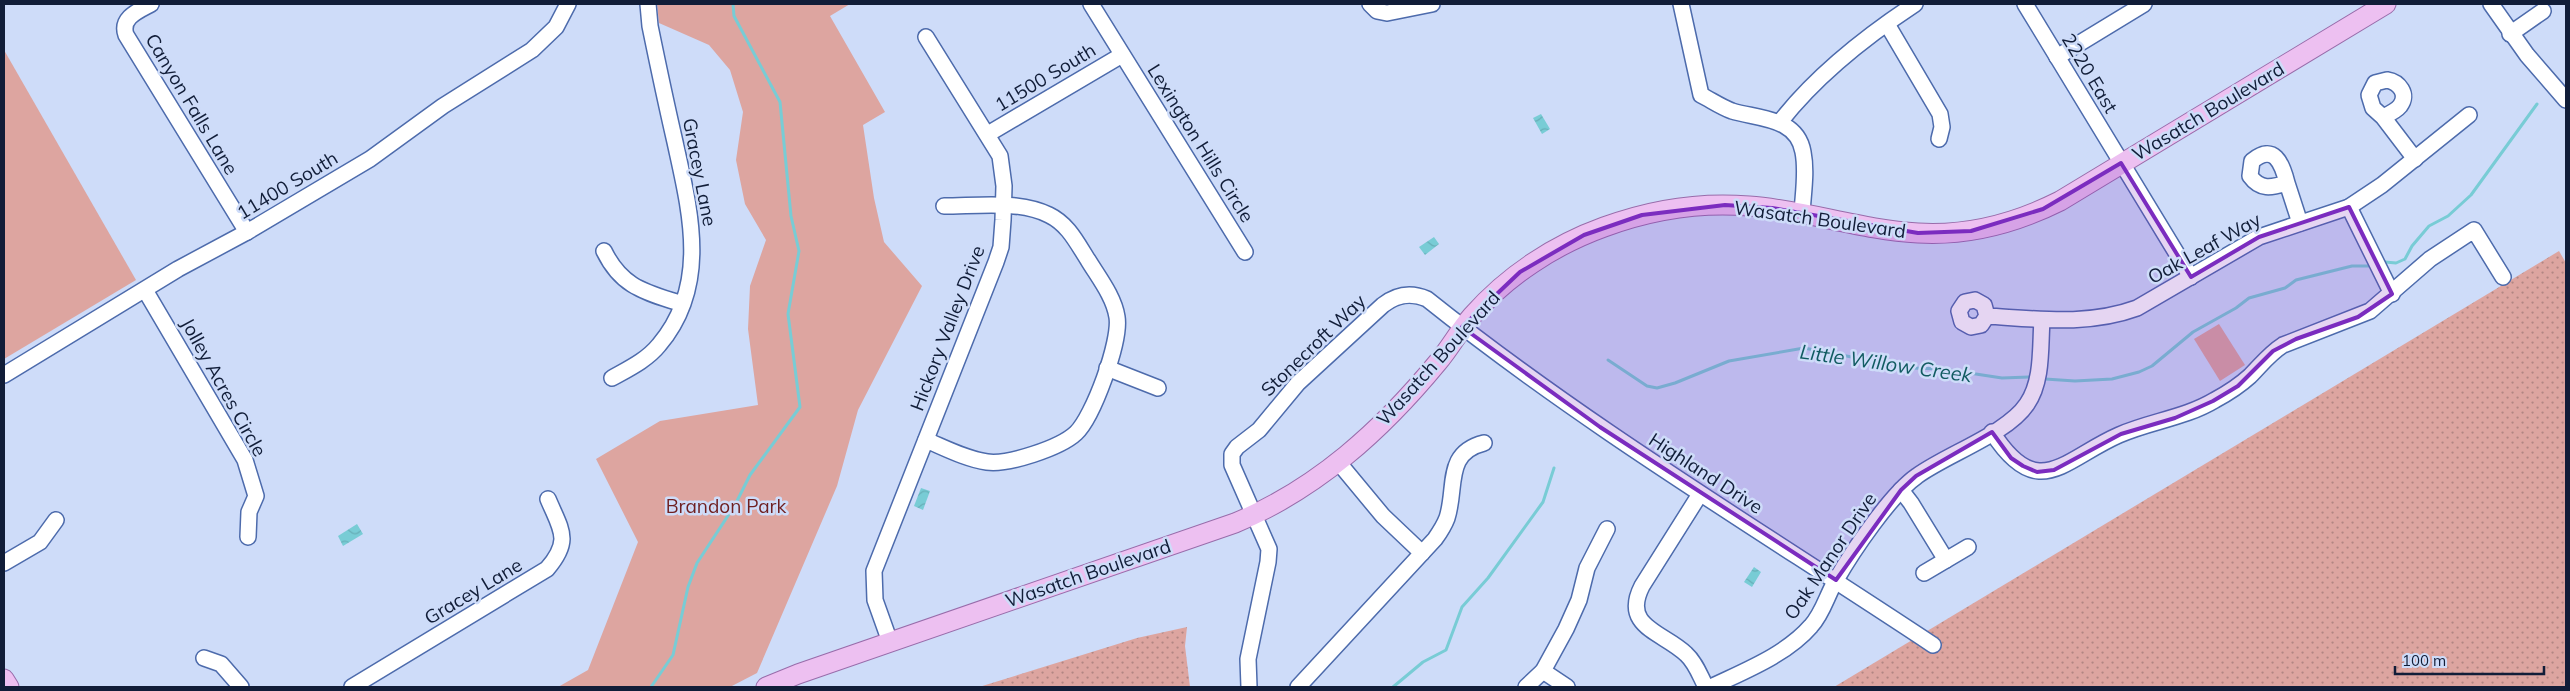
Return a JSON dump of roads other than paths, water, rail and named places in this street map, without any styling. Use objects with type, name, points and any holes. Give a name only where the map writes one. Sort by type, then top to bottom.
[{"type":"main road","name":"Wasatch Boulevard","points":[[766,687],[1255,514],[1300,490],[1339,463],[1418,384],[1439,361],[1462,327],[1495,292],[1532,264],[1584,235],[1614,224],[1664,211],[1715,206],[1748,205],[1918,233],[1971,231],[2019,219],[2043,209],[2121,164],[2386,4]]},
{"type":"main road","points":[[4,679],[9,687]]},
{"type":"street","name":"Canyon Falls Lane","points":[[151,4],[128,19],[124,28],[126,35],[247,232]]},
{"type":"street","name":"11400 South","points":[[4,375],[145,290],[370,159],[443,106],[532,50],[556,27],[568,4]]},
{"type":"street","name":"Gracey Lane","points":[[612,378],[657,347],[676,320],[690,276],[692,225],[650,26],[648,4]]},
{"type":"street","name":"Lexington Hills Circle","points":[[1091,4],[1245,252]]},
{"type":"street","points":[[1373,8],[1387,13],[1432,4]]},
{"type":"street","points":[[1681,4],[1701,95],[1732,111],[1780,122],[1798,139],[1803,150],[1802,214]]},
{"type":"street","points":[[1780,122],[1799,100],[1855,48],[1915,4]]},
{"type":"street","name":"2220 East","points":[[2025,4],[2191,277]]},
{"type":"street","points":[[2057,56],[2144,4]]},
{"type":"street","points":[[2491,4],[2510,34],[2566,100]]},
{"type":"street","points":[[2510,34],[2543,11]]},
{"type":"street","points":[[1886,24],[1940,114],[1942,127],[1939,139]]},
{"type":"street","name":"Hickory Valley Drive","points":[[890,642],[875,600],[874,571],[996,262],[1000,247],[1004,206],[1003,170],[1000,156],[988,134],[926,38]]},
{"type":"street","name":"11500 South","points":[[988,134],[1122,55]]},
{"type":"street","name":"Oak Leaf Way","points":[[1987,316],[2082,321],[2116,316],[2137,308],[2259,238],[2349,208],[2469,116]]},
{"type":"street","points":[[2383,117],[2415,159]]},
{"type":"street","points":[[2287,183],[2300,223]]},
{"type":"street","points":[[926,440],[987,462],[1013,460],[1052,447],[1076,433],[1084,423],[1116,343],[1117,316],[1108,293],[1072,235],[1062,223],[1050,215],[1036,210],[1004,206],[944,206]]},
{"type":"street","points":[[2349,208],[2392,294]]},
{"type":"street","points":[[1992,432],[2011,458],[2023,466],[2037,472],[2054,470],[2067,465],[2121,434],[2175,418],[2213,401],[2238,386],[2273,351],[2296,339],[2358,318],[2392,294],[2430,259],[2474,230],[2503,278]]},
{"type":"street","points":[[604,251],[611,266],[621,278],[641,289],[682,304]]},
{"type":"street","name":"Jolley Acres Circle","points":[[145,290],[245,460],[256,496],[249,512],[248,537]]},
{"type":"street","name":"Stonecroft Way","points":[[1255,514],[1232,465],[1231,458],[1234,450],[1260,430],[1298,383],[1383,305],[1400,296],[1419,295],[1427,299],[1462,327]]},
{"type":"street","name":"Oak Manor Drive","points":[[1711,687],[1788,646],[1810,627],[1836,580],[1901,490],[1916,476],[1992,432],[2016,416],[2026,406],[2033,395],[2037,382],[2042,320]]},
{"type":"street","name":"Highland Drive","points":[[1462,327],[1523,374],[1700,494],[1836,580],[1933,645]]},
{"type":"street","points":[[1107,368],[1158,388]]},
{"type":"street","points":[[1298,687],[1435,539],[1446,522],[1458,460],[1464,451],[1484,443]]},
{"type":"street","points":[[1339,463],[1383,516],[1422,553]]},
{"type":"street","points":[[1901,490],[1911,502],[1946,560]]},
{"type":"street","points":[[1700,494],[1642,586],[1635,603],[1640,620],[1689,656],[1706,687]]},
{"type":"street","name":"Gracey Lane","points":[[352,687],[547,569],[559,556],[563,537],[548,499]]},
{"type":"street","points":[[1249,687],[1250,645],[1269,555],[1268,542],[1255,514]]},
{"type":"street","points":[[4,563],[40,542],[56,520]]},
{"type":"street","points":[[1526,687],[1543,671],[1573,616],[1587,568],[1607,529]]},
{"type":"street","points":[[1924,573],[1968,547]]},
{"type":"street","points":[[204,658],[221,664],[241,687]]},
{"type":"street","points":[[1543,671],[1567,687]]},
{"type":"water","points":[[1541,114],[1550,129],[1542,134],[1533,118]]},
{"type":"water","points":[[1434,237],[1439,244],[1425,255],[1419,247]]},
{"type":"water","points":[[921,488],[930,491],[923,510],[914,506]]},
{"type":"water","points":[[357,524],[363,534],[343,546],[338,536]]},
{"type":"water","points":[[1754,567],[1761,572],[1752,587],[1744,582]]},
{"type":"waterway","points":[[651,687],[673,655],[688,587],[697,563],[735,505],[750,475],[800,407],[788,314],[799,251],[791,216],[780,102],[734,16],[733,4]]},
{"type":"waterway","name":"Little Willow Creek","points":[[2385,262],[2396,263],[2405,259],[2412,246],[2429,226],[2448,216],[2471,195],[2537,104]]},
{"type":"waterway","name":"Little Willow Creek","points":[[2045,379],[2075,381],[2112,379],[2139,372],[2152,366],[2193,332],[2236,308],[2249,298],[2285,288],[2296,280],[2352,266],[2369,266]]},
{"type":"waterway","name":"Little Willow Creek","points":[[1608,360],[1647,386],[1657,388],[1675,383],[1729,361],[1804,348],[1910,368],[1943,369],[2002,378],[2029,377]]},
{"type":"waterway","name":"Little Willow Creek","points":[[1393,687],[1423,662],[1446,650],[1462,607],[1488,578],[1543,502],[1554,468]]},
{"type":"park label","name":"Brandon Park","points":[[726,506]]}]
